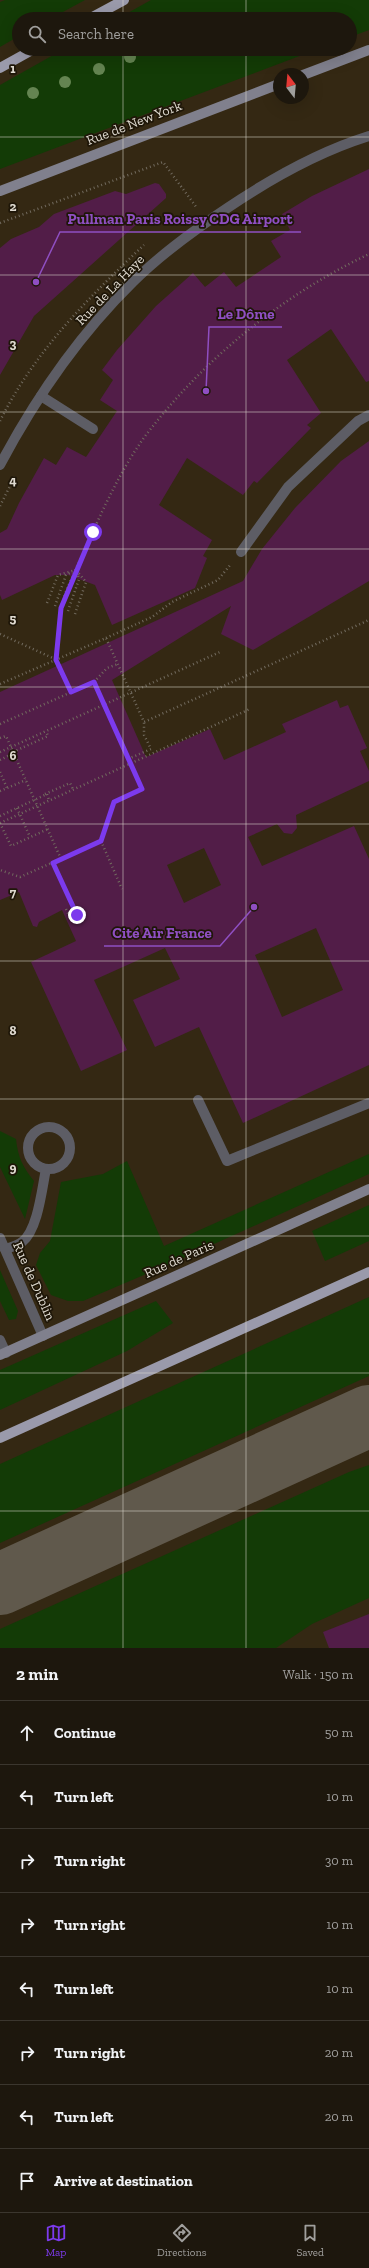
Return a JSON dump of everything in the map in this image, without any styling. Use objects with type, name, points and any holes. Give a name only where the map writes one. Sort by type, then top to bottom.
[{"type":"main road","points":[[102,12],[124,0]]},
{"type":"main road","points":[[0,68],[21,56]]},
{"type":"main road","points":[[0,1438],[369,1272]]},
{"type":"street","points":[[357,54],[369,50]]},
{"type":"street","points":[[309,72],[352,56]]},
{"type":"street","name":"Rue de New York","points":[[0,191],[273,86]]},
{"type":"street","name":"Rue de Paris","points":[[3,1354],[369,1189]]},
{"type":"lane","name":"Rue de La Haye","points":[[0,465],[23,421],[80,342],[116,299],[168,252],[216,215],[268,181],[298,165],[349,142],[369,136]]},
{"type":"lane","points":[[41,396],[93,429]]},
{"type":"lane","points":[[241,552],[288,487],[358,421],[369,415]]},
{"type":"lane","points":[[198,1100],[227,1162],[369,1103]]},
{"type":"lane","points":[[47,1127],[54,1128],[68,1138],[70,1150],[65,1162],[53,1169],[46,1170],[34,1163],[28,1151],[28,1145],[35,1133],[47,1127]]},
{"type":"lane","points":[[5,1250],[23,1242],[30,1234],[34,1223],[46,1170]]},
{"type":"lane","name":"Rue de Dublin","points":[[0,1238],[43,1336]]},
{"type":"lane","points":[[0,1340],[3,1354]]},
{"type":"path","points":[[0,223],[163,162],[196,208],[216,215]]},
{"type":"path","points":[[71,692],[56,660],[61,608],[76,570],[124,470],[146,436],[179,396],[218,356],[259,320],[310,285],[369,254]]},
{"type":"path","points":[[0,506],[18,469]]},
{"type":"path","points":[[47,603],[58,575],[76,570]]},
{"type":"path","points":[[55,606],[66,575],[76,570]]},
{"type":"path","points":[[68,611],[79,579],[76,570]]},
{"type":"path","points":[[75,614],[86,582],[76,570]]},
{"type":"path","points":[[0,684],[152,617],[172,602],[218,580]]},
{"type":"path","points":[[144,722],[369,620]]},
{"type":"path","points":[[0,634],[56,660]]},
{"type":"path","points":[[106,638],[144,722],[144,735],[151,749],[128,759]]},
{"type":"path","points":[[0,752],[220,652]]},
{"type":"path","points":[[0,724],[94,682],[107,668],[118,664]]},
{"type":"path","points":[[94,682],[142,789],[114,802],[101,841],[122,889]]},
{"type":"path","points":[[48,829],[11,846],[0,823],[250,709]]},
{"type":"path","points":[[13,752],[48,736],[46,731]]},
{"type":"path","points":[[0,738],[6,736],[61,859]]},
{"type":"path","points":[[0,760],[29,746],[26,740]]},
{"type":"path","points":[[0,772],[7,788]]},
{"type":"path","points":[[0,791],[26,780]]},
{"type":"path","points":[[34,799],[70,782],[73,789]]},
{"type":"path","points":[[0,816],[47,794],[49,800]]},
{"type":"path","points":[[17,808],[30,837]]},
{"type":"path","points":[[0,870],[20,878],[101,841]]},
{"type":"path","points":[[53,863],[75,912],[80,918]]},
{"type":"path","points":[[66,909],[71,920]]},
{"type":"shaded area","points":[[0,0],[369,0],[369,1648],[0,1648]]},
{"type":"green space","points":[[5,0],[85,0],[63,12],[12,12],[12,40],[0,47],[0,2]]},
{"type":"green space","points":[[151,0],[369,0],[369,30],[357,34],[357,12],[130,12]]},
{"type":"green space","points":[[52,56],[299,56],[0,169],[0,85]]},
{"type":"green space","points":[[0,1131],[16,1139],[18,1152],[22,1162],[34,1181],[25,1219],[0,1167]]},
{"type":"green space","points":[[369,1154],[369,1174],[172,1263],[83,1301],[68,1301],[51,1295],[36,1265],[40,1253],[50,1241],[61,1182],[103,1174],[127,1161],[164,1246]]},
{"type":"green space","points":[[369,1205],[369,1241],[325,1261],[312,1231]]},
{"type":"green space","points":[[0,1270],[18,1311],[16,1319],[9,1320],[0,1301]]},
{"type":"green space","points":[[369,1297],[369,1376],[0,1543],[0,1464]]},
{"type":"green space","points":[[156,1301],[173,1323],[127,1351],[0,1410],[0,1370]]},
{"type":"green space","points":[[369,1465],[369,1598],[312,1624],[276,1648],[0,1648],[0,1629],[349,1472]]},
{"type":"building","points":[[369,169],[369,381],[366,382],[331,329],[287,360],[321,413],[307,425],[311,428],[257,483],[254,481],[243,495],[187,458],[159,505],[212,540],[203,556],[207,558],[195,588],[112,625],[95,585],[68,575],[55,575],[2,600],[0,595],[0,533],[7,529],[19,503],[44,458],[56,465],[67,447],[86,457],[117,411],[100,400],[113,380],[102,370],[117,350],[156,306],[193,273],[205,287],[224,272],[236,287],[281,257],[271,241],[290,230],[282,214],[312,196]]},
{"type":"building","points":[[155,183],[159,184],[166,194],[166,198],[34,316],[0,375],[0,248],[11,239],[39,227],[54,214],[115,191],[126,194]]},
{"type":"building","points":[[369,441],[369,581],[253,650],[221,634],[231,606],[112,680],[146,757],[210,729],[224,760],[286,732],[282,724],[337,700],[340,708],[348,705],[367,748],[360,751],[369,771],[369,781],[296,815],[297,828],[292,834],[284,833],[277,824],[248,837],[262,866],[354,826],[369,859],[369,1065],[243,1123],[199,1027],[155,1047],[133,1000],[180,979],[165,948],[94,980],[127,1050],[81,1071],[31,962],[76,941],[62,910],[39,922],[37,927],[33,926],[19,892],[0,900],[0,692],[243,581],[262,549],[295,508],[341,461]],"holes":[[[204,848],[221,885],[184,903],[167,865]],[[316,928],[343,990],[282,1017],[255,955]]]},
{"type":"building","points":[[369,1614],[369,1648],[329,1648],[323,1632]]},
{"type":"taxiway","points":[[0,1584],[369,1416]]},
{"type":"place","name":"Pullman Paris Roissy CDG Airport","points":[[36,282]]},
{"type":"place","name":"Le Dôme","points":[[206,391]]},
{"type":"place","name":"Cité Air France","points":[[254,907]]},
{"type":"route","points":[[77,915],[53,863],[101,841],[114,802],[142,789],[94,682],[71,692],[56,660],[61,608],[93,532]]}]
